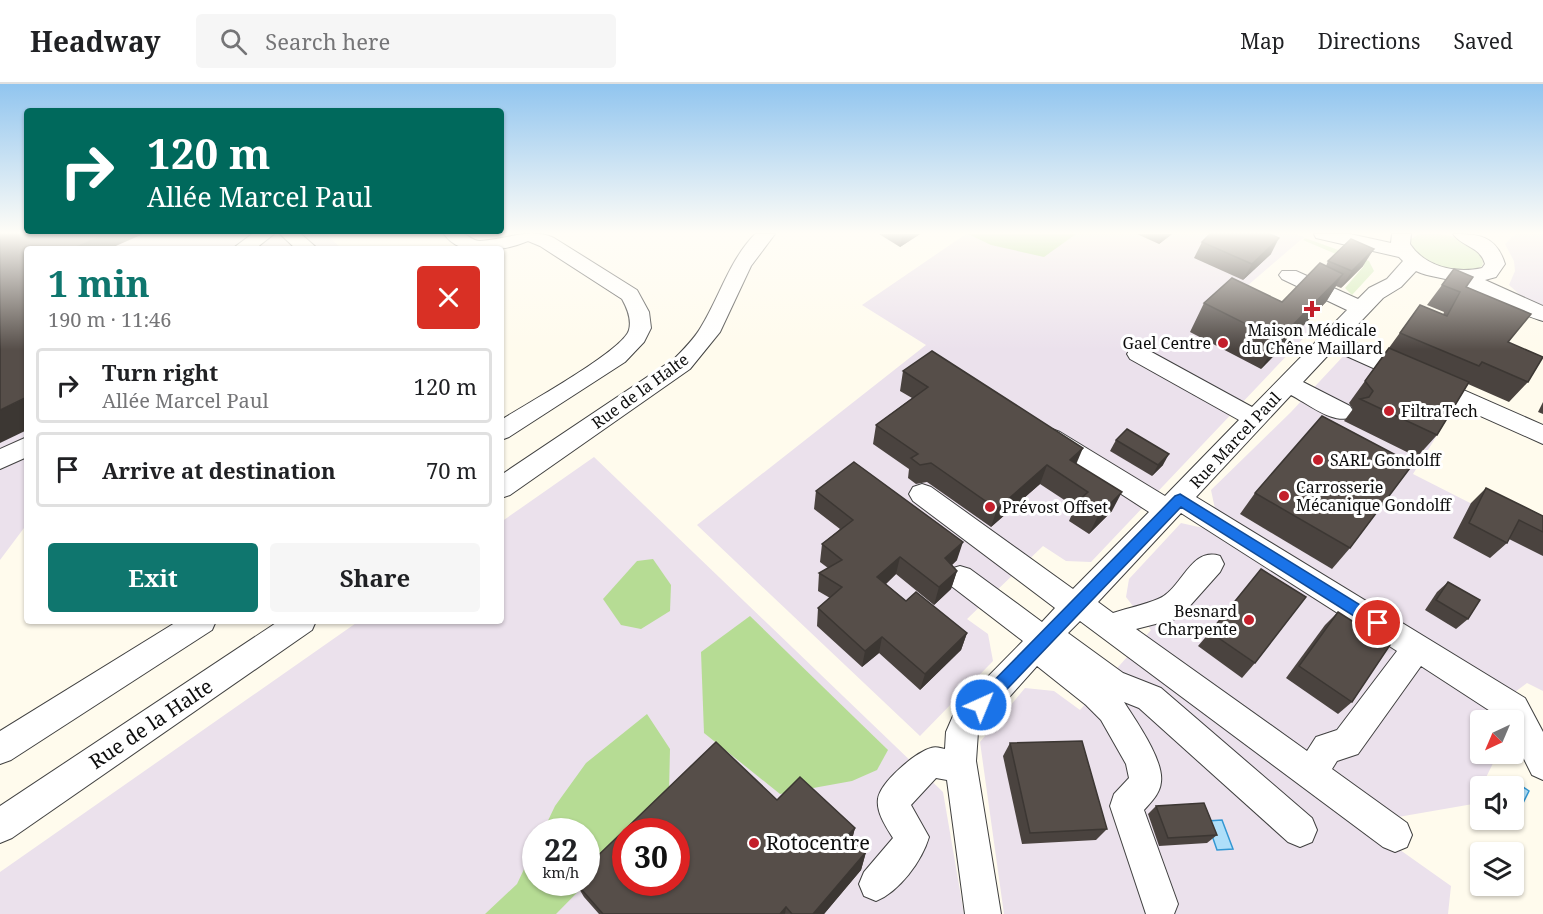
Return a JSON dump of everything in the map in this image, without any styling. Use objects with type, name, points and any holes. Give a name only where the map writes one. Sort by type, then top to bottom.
[{"type":"street","points":[[506,421],[617,357],[628,347],[640,328],[639,312],[630,295],[595,273]]},
{"type":"street","name":"Rue de la Halte","points":[[504,486],[682,364],[711,329],[736,273]]},
{"type":"street","name":"Rue Marcel Paul","points":[[1395,283],[1398,273]]},
{"type":"street","points":[[1450,273],[1491,301],[1534,310]]},
{"type":"street","points":[[1489,273],[1534,310]]},
{"type":"street","name":"Rue Marcel Paul","points":[[982,914],[961,768],[962,732],[967,719],[1376,293],[1395,283],[1489,273]]},
{"type":"street","points":[[1289,275],[1361,308]]},
{"type":"street","points":[[1330,340],[1543,435]]},
{"type":"street","points":[[1138,354],[1256,419]]},
{"type":"street","points":[[1288,384],[1342,412]]},
{"type":"street","points":[[1031,424],[1418,648],[1514,708],[1543,764]]},
{"type":"street","points":[[0,460],[24,448]]},
{"type":"street","points":[[922,494],[1110,626],[1395,835]]},
{"type":"street","points":[[1110,626],[1169,609],[1210,564]]},
{"type":"street","points":[[960,577],[1043,641],[1112,682],[1150,698],[1300,830]]},
{"type":"street","points":[[0,749],[197,624]]},
{"type":"street","name":"Rue de la Halte","points":[[0,826],[298,624]]},
{"type":"street","points":[[1043,641],[1112,710],[1139,757],[1145,773],[1145,784],[1132,796],[1126,806],[1160,904]]},
{"type":"street","points":[[1311,773],[1327,748],[1347,743],[1396,674],[1418,648]]},
{"type":"street","points":[[876,884],[910,844],[912,837],[896,812],[894,799],[926,766],[934,762],[961,768]]},
{"type":"shaded area","points":[[0,273],[24,273],[24,528],[0,560]]},
{"type":"shaded area","points":[[909,273],[1263,273],[1239,293],[1313,328],[1091,562],[1066,561],[1043,546],[967,619],[988,634],[993,661],[920,736],[697,525],[926,345],[862,305]]},
{"type":"shaded area","points":[[1514,273],[1543,273],[1543,307],[1519,294],[1509,285]]},
{"type":"shaded area","points":[[1349,350],[1459,400],[1413,474],[1543,540],[1543,691],[1527,683],[1515,692],[1215,509],[1211,490],[1291,412]]},
{"type":"shaded area","points":[[594,457],[943,792],[964,914],[0,914],[0,872],[355,624],[504,624],[504,520]]},
{"type":"shaded area","points":[[1181,523],[1203,528],[1494,710],[1470,710],[1470,764],[1493,764],[1487,776],[1470,776],[1470,805],[1398,817],[1386,840],[1451,886],[1448,914],[1004,914],[980,742],[1025,688],[1054,691],[1080,710],[1151,630],[1126,597],[1129,579]]},
{"type":"green space","points":[[1358,273],[1372,273],[1352,295],[1345,288]]},
{"type":"green space","points":[[653,559],[671,585],[670,611],[641,629],[621,625],[603,599],[637,561]]},
{"type":"green space","points":[[750,616],[888,750],[877,770],[852,781],[780,794],[704,733],[701,652]]},
{"type":"green space","points":[[647,714],[670,749],[669,792],[640,818],[612,818],[612,857],[600,869],[600,818],[549,818],[555,806],[586,763]]},
{"type":"green space","points":[[522,873],[522,896],[574,896],[556,914],[485,914],[517,884]]},
{"type":"water","points":[[1524,788],[1529,791],[1524,801]]},
{"type":"water","points":[[1222,820],[1233,849],[1217,850],[1207,821]]},
{"type":"building","points":[[0,273],[24,273],[24,398],[0,410]]},
{"type":"building","points":[[1311,273],[1343,274],[1278,340],[1204,303],[1232,278],[1282,302]]},
{"type":"building","points":[[1451,273],[1463,273],[1473,277],[1466,287],[1531,314],[1508,342],[1543,357],[1528,382],[1482,362],[1479,366],[1400,333],[1420,305],[1447,316],[1460,292],[1442,285]]},
{"type":"building","points":[[1389,348],[1469,382],[1437,435],[1360,399],[1369,397],[1373,391],[1365,381]]},
{"type":"building","points":[[932,351],[1083,448],[1070,460],[1122,492],[1098,516],[1077,502],[1088,492],[1047,465],[997,509],[931,463],[920,465],[911,458],[918,454],[876,425],[928,387],[903,371]]},
{"type":"building","points":[[1322,416],[1413,464],[1350,548],[1255,493]]},
{"type":"building","points":[[1127,429],[1169,454],[1158,465],[1116,440]]},
{"type":"building","points":[[854,462],[963,542],[945,558],[957,571],[939,587],[900,557],[877,577],[906,601],[916,592],[967,633],[925,674],[882,637],[865,651],[818,608],[842,587],[819,573],[842,560],[822,544],[853,520],[816,491]]},
{"type":"building","points":[[1486,488],[1543,516],[1543,532],[1519,520],[1507,543],[1469,523]]},
{"type":"building","points":[[1261,569],[1306,597],[1255,663],[1210,632]]},
{"type":"building","points":[[1448,582],[1480,600],[1468,619],[1436,600]]},
{"type":"building","points":[[1338,612],[1390,645],[1352,702],[1299,666]]},
{"type":"building","points":[[1082,741],[1107,829],[1030,833],[1010,743]]},
{"type":"building","name":"Rotocentre","points":[[716,742],[777,800],[800,777],[855,828],[848,835],[866,852],[813,914],[792,914],[786,907],[780,914],[603,914],[587,896],[600,896],[600,854],[612,842],[612,896],[690,896],[690,818],[637,818]]},
{"type":"building","points":[[1204,803],[1217,835],[1168,838],[1156,806]]},
{"type":"place","name":"Maison Médicale du Chêne Maillard","points":[[1312,309]]},
{"type":"place","name":"Gael Centre","points":[[1223,343]]},
{"type":"place","name":"FiltraTech","points":[[1389,411]]},
{"type":"place","name":"SARL Gondolff","points":[[1318,460]]},
{"type":"place","name":"Carrosserie Mécanique Gondolff","points":[[1284,496]]},
{"type":"place","name":"Prévost Offset","points":[[990,507]]},
{"type":"place","name":"Besnard Charpente","points":[[1249,620]]},
{"type":"place","name":"Rotocentre","points":[[754,843]]},
{"type":"route","points":[[981,705],[1180,500],[1378,623]]}]
